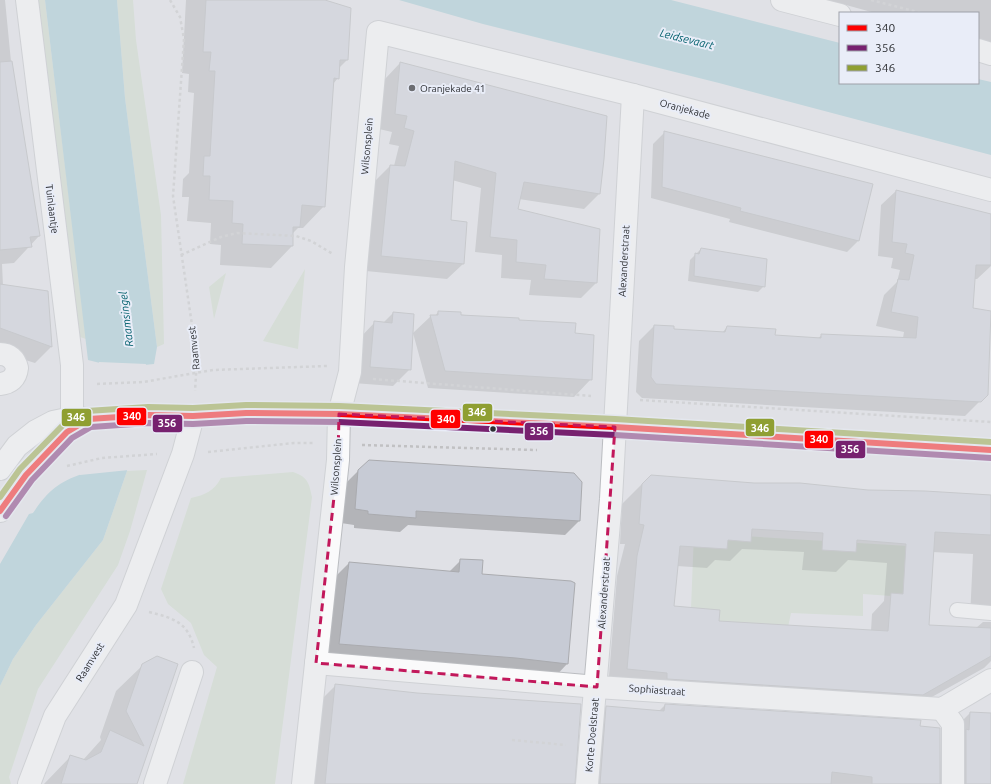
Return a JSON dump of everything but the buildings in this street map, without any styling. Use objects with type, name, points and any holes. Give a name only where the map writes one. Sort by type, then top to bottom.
[{"type":"street","name":"Tuinlaantje","points":[[27,0],[72,365],[81,418]]},
{"type":"street","points":[[782,0],[839,15]]},
{"type":"street","name":"Oranjekade","points":[[378,32],[633,96],[991,190]]},
{"type":"street","name":"Wilsonsplein","points":[[303,784],[338,444],[339,414],[350,372],[356,267],[378,32]]},
{"type":"street","points":[[979,50],[991,54]]},
{"type":"street","name":"Alexanderstraat","points":[[597,687],[611,499],[633,96]]},
{"type":"street","points":[[0,354],[7,355],[13,359],[17,368],[15,376],[10,381],[0,384]]},
{"type":"street","points":[[0,468],[17,446],[36,431],[53,422],[81,418],[193,416],[246,413],[339,414],[615,427],[991,450]]},
{"type":"street","name":"Raamvest","points":[[29,784],[55,716],[126,605],[183,454],[193,416]]},
{"type":"street","points":[[0,511],[26,475],[81,418]]},
{"type":"street","name":"Sophiastraat","points":[[316,663],[597,687],[942,709]]},
{"type":"street","points":[[155,784],[192,672]]},
{"type":"street","points":[[953,784],[953,724],[942,709],[991,680]]},
{"type":"street","name":"Korte Doelstraat","points":[[587,784],[597,687]]},
{"type":"lane","points":[[957,610],[991,613]]},
{"type":"path","name":"Raamvest","points":[[170,0],[180,17],[184,39],[173,196],[198,373],[193,416]]},
{"type":"path","points":[[871,0],[917,12]]},
{"type":"path","points":[[181,255],[221,237],[237,233],[296,236],[311,241],[325,249]]},
{"type":"path","points":[[96,384],[143,382],[198,373]]},
{"type":"path","points":[[183,454],[294,443],[543,450]]},
{"type":"path","points":[[82,462],[102,458],[131,456]]},
{"type":"path","points":[[126,605],[176,619],[191,635],[196,653],[192,672]]},
{"type":"path","points":[[512,740],[590,747]]},
{"type":"highlighted area","points":[[339,414],[615,427],[597,687],[316,663],[338,460]]},
{"type":"green space","points":[[33,0],[45,0],[86,339],[80,337]]},
{"type":"green space","points":[[117,0],[133,0],[136,40],[161,215],[164,344],[157,347],[125,98]]},
{"type":"green space","points":[[305,269],[298,349],[263,341]]},
{"type":"green space","points":[[226,273],[214,319],[209,287]]},
{"type":"green space","points":[[147,470],[130,531],[118,565],[38,689],[9,777],[11,784],[0,784],[0,686],[13,659],[36,625],[103,540],[127,471]]},
{"type":"green space","points":[[293,472],[305,478],[310,488],[312,497],[275,784],[183,784],[217,667],[204,655],[191,623],[168,604],[161,589],[191,498],[209,492],[221,478]]},
{"type":"green space","points":[[694,533],[908,546],[906,597],[863,594],[863,616],[791,613],[787,632],[715,627],[691,609]]},
{"type":"water","name":"Raamsingel","points":[[45,0],[117,0],[125,98],[157,347],[154,364],[144,365],[127,471],[103,540],[36,625],[13,659],[0,686],[0,564],[29,514],[33,513],[43,499],[60,484],[82,474],[100,363],[88,360]]},
{"type":"water","name":"Leidsevaart","points":[[399,0],[671,0],[839,43],[839,84],[979,84],[979,79],[991,82],[991,155],[719,83],[483,24]]},
{"type":"pier","points":[[99,362],[146,364],[129,470],[80,475]]},
{"type":"transit line","name":"346","points":[[0,497],[20,469],[63,425],[87,411],[148,407],[193,408],[246,405],[339,406],[615,419],[991,442]]},
{"type":"transit line","name":"340","points":[[0,511],[26,475],[67,432],[89,419],[149,415],[193,416],[246,413],[339,414],[615,427],[991,450]]},
{"type":"transit line","name":"356","points":[[6,516],[32,480],[72,438],[91,427],[149,423],[193,424],[246,421],[339,422],[615,435],[991,458]]},
{"type":"place","name":"Oranjekade 41","points":[[412,88]]}]
